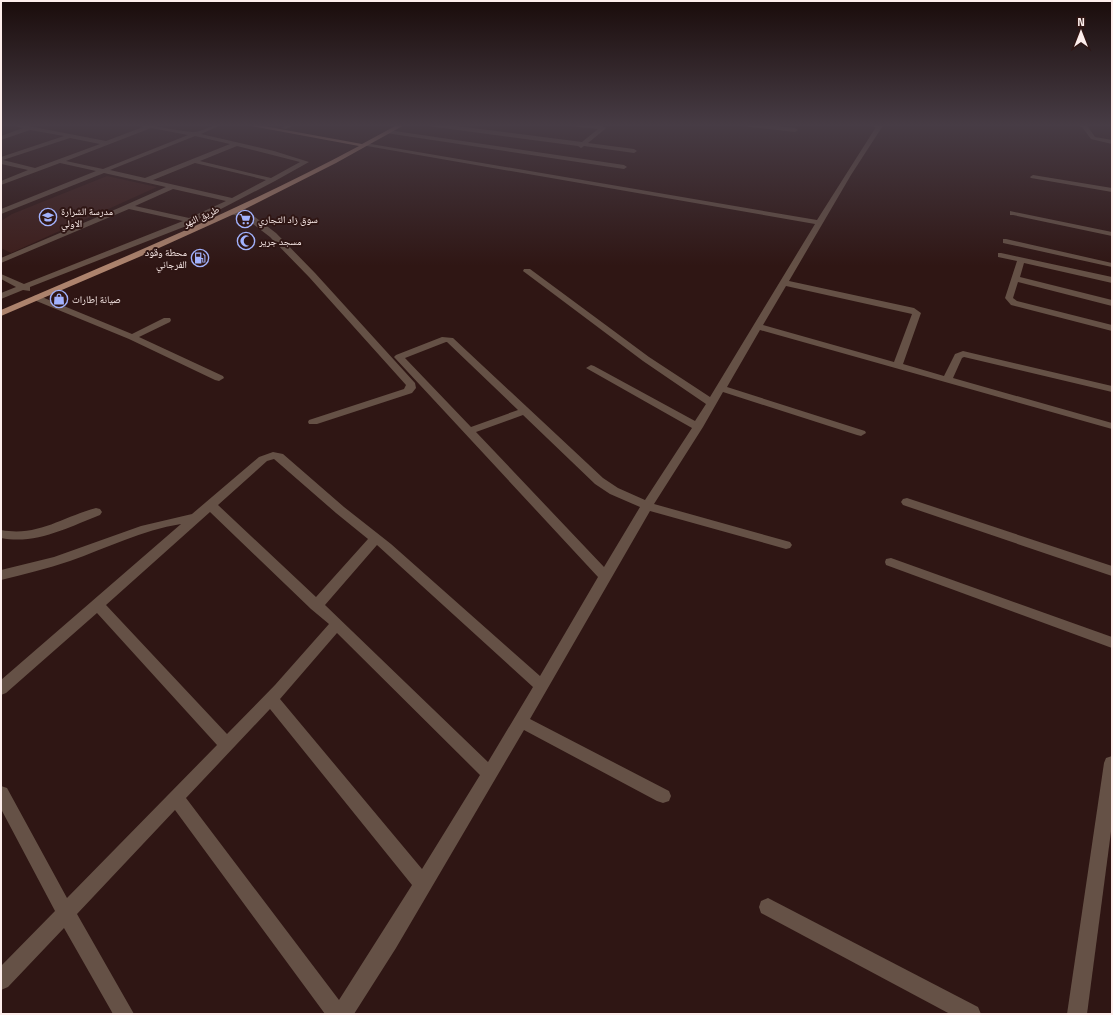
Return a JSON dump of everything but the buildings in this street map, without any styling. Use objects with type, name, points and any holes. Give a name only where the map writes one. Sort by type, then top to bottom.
[{"type":"main road","name":"طريق النهر","points":[[1,312],[227,210],[305,171]]},
{"type":"main road","name":"طريق النهر","points":[[1,307],[36,295],[234,212],[310,171]]},
{"type":"street","points":[[1,183],[31,171]]},
{"type":"street","points":[[1,212],[100,171]]},
{"type":"street","points":[[109,171],[232,200]]},
{"type":"street","points":[[147,180],[168,171]]},
{"type":"street","points":[[237,171],[273,180]]},
{"type":"street","points":[[1,296],[190,220],[288,171]]},
{"type":"street","points":[[525,171],[820,223]]},
{"type":"street","points":[[342,1014],[423,884],[542,686],[647,506],[698,427],[759,327],[851,171]]},
{"type":"street","points":[[1033,176],[1112,190]]},
{"type":"street","points":[[1,261],[128,207],[172,186]]},
{"type":"street","points":[[1,204],[14,207]]},
{"type":"street","points":[[128,207],[190,220]]},
{"type":"street","points":[[234,212],[248,216],[272,235],[312,275],[411,385],[408,392],[313,422]]},
{"type":"street","points":[[1013,213],[1112,234]]},
{"type":"street","points":[[1006,242],[1112,265]]},
{"type":"street","points":[[1001,255],[1112,280]]},
{"type":"street","points":[[1021,260],[1016,280],[1008,298],[1014,303],[1112,328]]},
{"type":"street","points":[[527,271],[646,359],[712,403]]},
{"type":"street","points":[[1,276],[24,287],[36,295],[132,337],[218,378]]},
{"type":"street","points":[[1016,280],[1112,303]]},
{"type":"street","points":[[784,283],[914,311],[917,313],[898,365]]},
{"type":"street","points":[[132,337],[167,320]]},
{"type":"street","points":[[759,327],[1112,426]]},
{"type":"street","points":[[605,576],[400,357],[445,339],[450,340],[599,481],[614,491],[647,506],[786,545]]},
{"type":"street","points":[[948,379],[958,356],[963,354],[1112,389]]},
{"type":"street","points":[[591,368],[698,427]]},
{"type":"street","points":[[721,388],[861,433]]},
{"type":"street","points":[[469,431],[525,411]]},
{"type":"street","points":[[1,689],[263,459],[273,455],[279,456],[340,510],[376,538],[542,686]]},
{"type":"street","points":[[907,502],[1112,571]]},
{"type":"street","points":[[210,505],[316,606],[337,624],[353,642],[489,773]]},
{"type":"street","points":[[1,534],[20,538],[44,532],[96,512]]},
{"type":"street","points":[[1,576],[64,558],[148,527],[172,521],[196,518]]},
{"type":"street","points":[[316,606],[376,538]]},
{"type":"street","points":[[891,562],[1112,643]]},
{"type":"street","points":[[97,604],[226,744]]},
{"type":"street","points":[[1,980],[226,744],[271,699],[337,624]]},
{"type":"street","points":[[271,699],[423,884]]},
{"type":"street","points":[[520,721],[663,796]]},
{"type":"street","points":[[1077,1014],[1112,763]]},
{"type":"street","points":[[1,793],[65,912],[124,1014]]},
{"type":"street","points":[[176,798],[337,1014]]},
{"type":"street","points":[[768,907],[971,1014]]},
{"type":"shaded area","name":"مدرسة الشرارة الاولي","points":[[107,176],[157,187],[11,253],[1,248],[1,221],[12,214]]},
{"type":"place","name":"مدرسة الشرارة الاولي","points":[[48,217]]},
{"type":"place","name":"سوق زاد التجاري","points":[[245,219]]},
{"type":"place","name":"مسجد جرير","points":[[246,241]]},
{"type":"place","name":"محطة وقود الفرجاني","points":[[200,258]]},
{"type":"place","name":"صيانة إطارات","points":[[59,299]]}]
